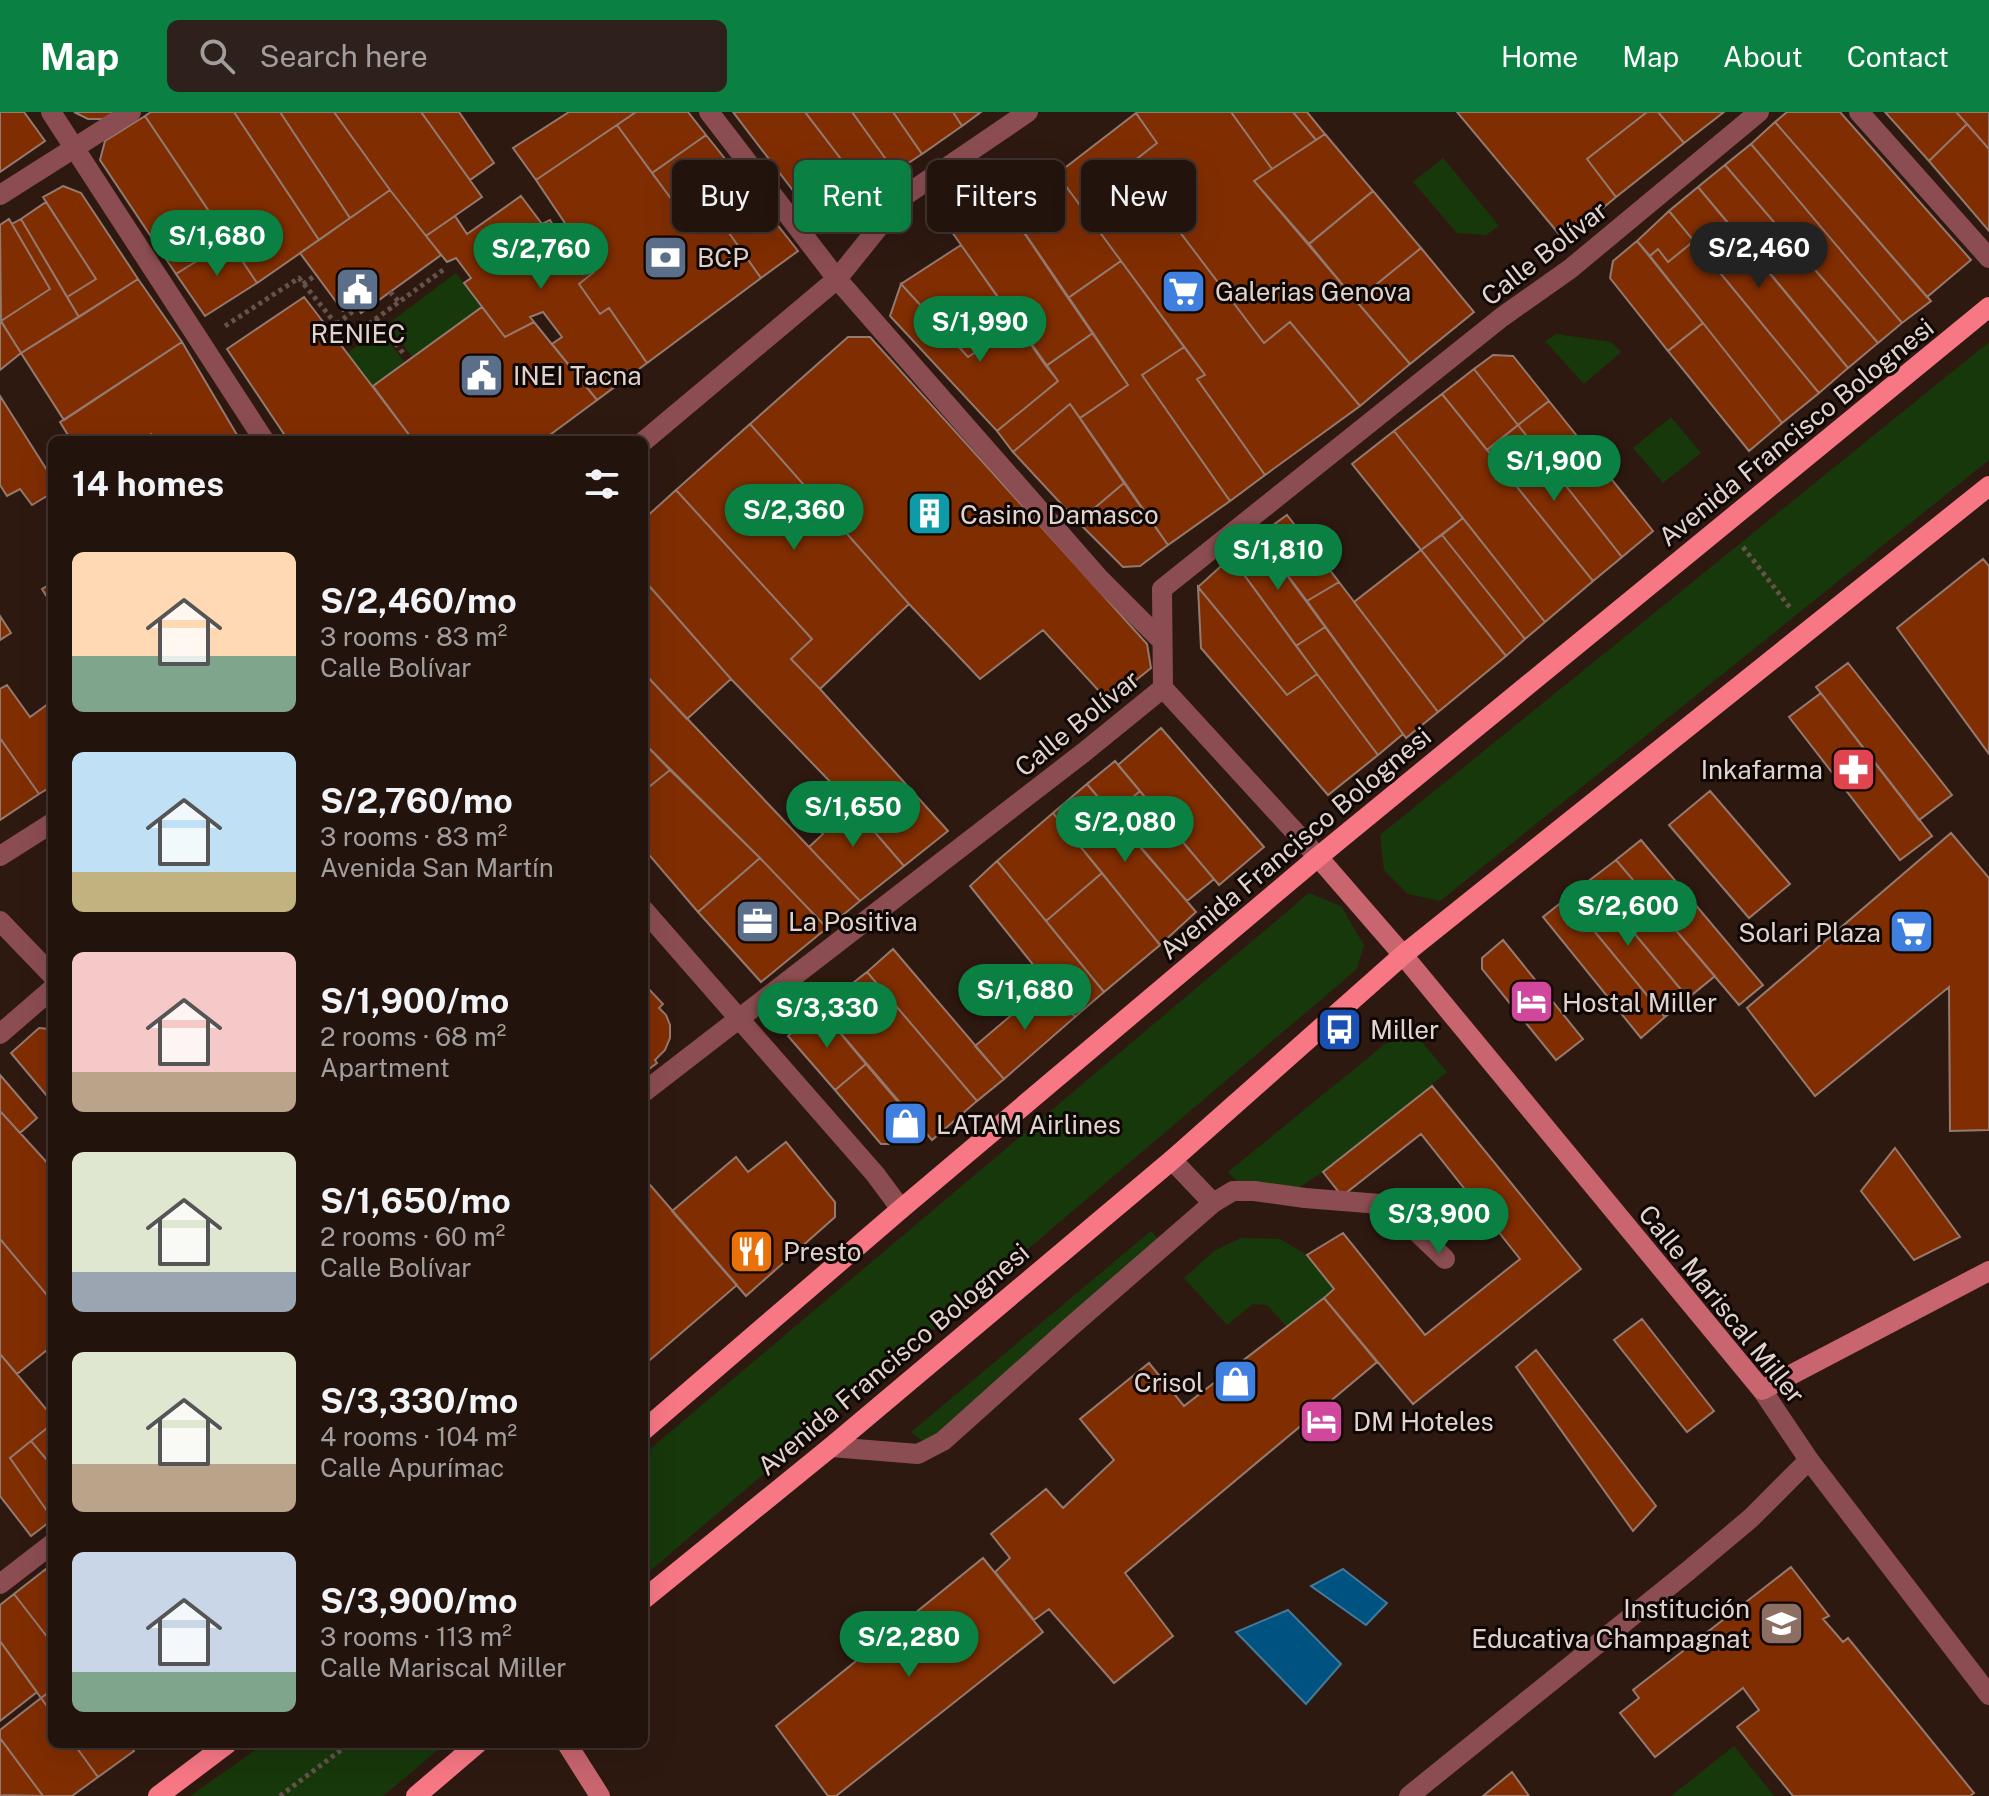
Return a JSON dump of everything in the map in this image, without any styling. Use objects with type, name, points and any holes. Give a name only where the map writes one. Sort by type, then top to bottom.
[{"type":"main road","name":"Avenida Francisco Bolognesi","points":[[648,1427],[1318,857],[1989,307]]},
{"type":"main road","name":"Avenida Francisco Bolognesi","points":[[648,1596],[831,1447],[1172,1160],[1403,955],[1989,486]]},
{"type":"main road","points":[[158,1796],[222,1748]]},
{"type":"main road","points":[[416,1796],[472,1748]]},
{"type":"street","points":[[51,112],[261,436]]},
{"type":"street","points":[[0,195],[131,112]]},
{"type":"street","points":[[709,112],[837,279],[1099,578],[1162,641]]},
{"type":"street","points":[[648,438],[837,279],[903,197],[1028,112]]},
{"type":"street","name":"Calle Bolívar","points":[[648,1089],[1163,688],[1162,589],[1502,317],[1570,269],[1759,112]]},
{"type":"street","points":[[1859,112],[1989,258]]},
{"type":"street","points":[[1163,688],[1318,857]]},
{"type":"street","points":[[0,856],[48,826]]},
{"type":"street","name":"Calle Mariscal Miller","points":[[1318,857],[1403,955],[1762,1390],[1809,1460],[1989,1695]]},
{"type":"street","points":[[648,914],[875,1174],[901,1209]]},
{"type":"street","points":[[0,921],[48,971]]},
{"type":"street","points":[[0,1034],[48,992]]},
{"type":"street","points":[[1172,1160],[1213,1203]]},
{"type":"street","points":[[831,1447],[918,1454],[943,1441],[1213,1203],[1233,1191],[1380,1204],[1392,1208],[1445,1259]]},
{"type":"street","points":[[1762,1390],[1989,1271]]},
{"type":"street","points":[[1409,1796],[1688,1571],[1751,1518],[1809,1460]]},
{"type":"street","points":[[0,1584],[48,1547]]},
{"type":"street","points":[[570,1748],[600,1796]]},
{"type":"path","points":[[204,350],[215,332],[299,278],[348,339],[443,270]]},
{"type":"path","points":[[303,284],[316,275]]},
{"type":"path","points":[[390,292],[399,302]]},
{"type":"path","points":[[337,324],[357,308]]},
{"type":"path","points":[[376,318],[403,353]]},
{"type":"path","points":[[1739,544],[1794,613]]},
{"type":"path","points":[[280,1796],[344,1748]]},
{"type":"green space","points":[[1443,158],[1499,226],[1486,235],[1457,233],[1413,182]]},
{"type":"green space","points":[[456,273],[482,307],[412,357],[388,324]]},
{"type":"green space","points":[[380,330],[405,363],[373,386],[347,353]]},
{"type":"green space","points":[[1557,334],[1611,342],[1621,352],[1584,384],[1545,341]]},
{"type":"green space","points":[[1989,342],[1989,460],[1440,901],[1408,894],[1384,870],[1380,835]]},
{"type":"green space","points":[[1671,417],[1701,453],[1663,483],[1633,448]]},
{"type":"green space","points":[[1309,893],[1341,906],[1364,945],[1357,969],[648,1573],[648,1451]]},
{"type":"green space","points":[[1396,1040],[1422,1042],[1447,1072],[1323,1172],[1298,1188],[1241,1185],[1228,1172],[1385,1044]]},
{"type":"green space","points":[[1151,1231],[1157,1237],[1155,1251],[935,1436],[922,1441],[911,1432]]},
{"type":"green space","points":[[1241,1238],[1280,1239],[1307,1255],[1334,1289],[1287,1327],[1267,1305],[1253,1304],[1227,1325],[1184,1278],[1214,1251]]},
{"type":"green space","points":[[1734,1746],[1774,1796],[1671,1796]]},
{"type":"green space","points":[[258,1748],[440,1748],[383,1796],[190,1796]]},
{"type":"water","points":[[1343,1569],[1387,1603],[1366,1625],[1311,1586]]},
{"type":"water","points":[[1288,1610],[1341,1664],[1306,1704],[1236,1632]]},
{"type":"building","points":[[0,112],[24,112],[45,141],[0,172]]},
{"type":"building","points":[[74,112],[115,112],[103,119],[88,119]]},
{"type":"building","points":[[151,112],[234,112],[319,240],[257,283],[145,116]]},
{"type":"building","points":[[234,112],[280,112],[350,218],[319,240]]},
{"type":"building","points":[[280,112],[334,112],[390,190],[350,218]]},
{"type":"building","points":[[334,112],[421,112],[482,197],[426,236]]},
{"type":"building","points":[[421,112],[459,112],[494,163],[470,180]]},
{"type":"building","points":[[569,112],[636,112],[536,180],[513,148]]},
{"type":"building","points":[[636,112],[688,112],[706,135],[652,173],[617,125]]},
{"type":"building","points":[[733,112],[805,112],[842,160],[794,160],[794,192],[778,171],[778,160],[770,160]]},
{"type":"building","points":[[805,112],[852,112],[886,160],[842,160]]},
{"type":"building","points":[[852,112],[893,112],[922,154],[911,161],[886,160]]},
{"type":"building","points":[[893,112],[953,112],[962,126],[922,154]]},
{"type":"building","points":[[953,112],[981,112],[962,126]]},
{"type":"building","points":[[1231,112],[1272,169],[1254,181],[1410,364],[1360,406],[1290,322],[1264,343],[1180,232],[1196,232],[1196,160],[1135,160],[1157,143],[1136,113]]},
{"type":"building","points":[[1231,112],[1293,112],[1316,140],[1272,169]]},
{"type":"building","points":[[1293,112],[1307,112],[1325,134],[1316,140]]},
{"type":"building","points":[[1457,112],[1647,112],[1587,159],[1616,197],[1564,240]]},
{"type":"building","points":[[1647,112],[1658,112],[1684,143],[1616,197],[1587,159]]},
{"type":"building","points":[[1658,112],[1724,112],[1684,143]]},
{"type":"building","points":[[1787,112],[1840,112],[1971,260],[1927,297],[1775,122]]},
{"type":"building","points":[[1885,112],[1956,112],[1967,124],[1929,161]]},
{"type":"building","points":[[1956,112],[1989,112],[1989,149],[1967,124]]},
{"type":"building","name":"Galerias Genova","points":[[1136,113],[1157,143],[1135,160],[1081,160],[1081,207],[1065,185],[1065,168]]},
{"type":"building","points":[[145,116],[229,241],[176,274],[100,160],[105,141]]},
{"type":"building","points":[[1775,122],[1931,301],[1902,323],[1751,144]]},
{"type":"building","points":[[1967,124],[1989,149],[1989,231],[1929,161]]},
{"type":"building","name":"BCP","points":[[617,125],[672,200],[672,232],[728,232],[761,278],[647,363],[609,308],[600,314],[579,284],[594,272],[536,180]]},
{"type":"building","points":[[1325,134],[1373,191],[1309,244],[1254,181]]},
{"type":"building","points":[[706,135],[726,160],[672,160],[672,200],[652,173]]},
{"type":"building","points":[[1751,144],[1902,323],[1878,343],[1725,165]]},
{"type":"building","points":[[1725,165],[1784,234],[1756,256],[1698,187]]},
{"type":"building","points":[[1065,185],[1081,207],[1081,232],[1100,232],[1121,261],[1068,298],[1024,232],[1065,232]]},
{"type":"building","points":[[63,186],[81,193],[138,279],[79,317],[67,297],[96,279],[43,197]]},
{"type":"building","points":[[1698,187],[1848,368],[1819,393],[1669,211]]},
{"type":"building","points":[[390,190],[441,255],[361,313],[355,304],[343,311],[300,253]]},
{"type":"building","points":[[1373,191],[1421,248],[1356,301],[1309,244]]},
{"type":"building","points":[[521,196],[542,224],[550,220],[566,247],[577,241],[594,272],[579,284],[600,314],[609,308],[647,363],[597,400],[552,344],[562,337],[543,312],[530,317],[534,322],[505,337],[464,283],[471,278],[456,258],[447,262],[426,236],[455,216],[467,234]]},
{"type":"building","points":[[46,202],[96,279],[67,297],[21,219]]},
{"type":"building","points":[[1669,211],[1694,241],[1668,262],[1658,249],[1650,256],[1637,241]]},
{"type":"building","points":[[9,219],[50,289],[1,321],[0,225]]},
{"type":"building","points":[[21,219],[79,317],[21,353],[1,321],[50,289],[12,224]]},
{"type":"building","points":[[778,226],[798,251],[761,278],[728,232],[778,232]]},
{"type":"building","points":[[952,232],[1024,232],[1093,333],[1046,366]]},
{"type":"building","name":"Galerias Genova","points":[[1100,232],[1180,232],[1264,343],[1290,322],[1360,406],[1265,475],[1197,379],[1205,375]]},
{"type":"building","points":[[1784,234],[1878,343],[1848,368],[1756,256]]},
{"type":"building","points":[[229,241],[257,283],[205,316],[176,274]]},
{"type":"building","points":[[1637,241],[1703,323],[1668,351],[1610,278],[1613,261]]},
{"type":"building","points":[[1694,241],[1819,393],[1782,423],[1650,256],[1658,249],[1668,262]]},
{"type":"building","points":[[961,245],[1018,325],[968,357],[901,284]]},
{"type":"building","points":[[1421,248],[1474,312],[1410,364],[1356,301]]},
{"type":"building","points":[[1121,261],[1184,347],[1142,375],[1230,501],[1168,545],[1080,418],[1128,385],[1068,298]]},
{"type":"building","points":[[138,279],[182,342],[64,420],[21,353]]},
{"type":"building","points":[[901,284],[968,357],[1018,325],[1058,381],[997,431],[890,316]]},
{"type":"building","points":[[304,297],[410,436],[285,436],[227,349]]},
{"type":"building","name":"INEI Tacna","points":[[482,307],[505,337],[534,322],[597,400],[548,436],[410,436],[373,386]]},
{"type":"building","points":[[0,320],[21,353],[0,370]]},
{"type":"building","points":[[1703,323],[1782,423],[1749,451],[1668,351]]},
{"type":"building","points":[[1093,333],[1128,385],[1080,418],[1070,404],[1013,452],[997,431],[1058,381],[1046,366]]},
{"type":"building","name":"Casino Damasco","points":[[848,337],[870,337],[1147,644],[1151,668],[1109,702],[1043,630],[980,679],[909,604],[750,424]]},
{"type":"building","points":[[182,342],[238,436],[69,436],[60,422]]},
{"type":"building","points":[[1184,347],[1205,375],[1197,379],[1265,475],[1230,501],[1142,375]]},
{"type":"building","points":[[1493,355],[1513,356],[1549,401],[1518,425],[1474,369]]},
{"type":"building","points":[[1474,369],[1518,425],[1487,450],[1442,394]]},
{"type":"building","points":[[1442,394],[1593,581],[1545,622],[1394,431]]},
{"type":"building","points":[[0,396],[48,472],[48,495],[32,505],[20,489],[7,496],[0,485]]},
{"type":"building","points":[[1549,401],[1653,531],[1622,557],[1518,425]]},
{"type":"building","points":[[1070,404],[1124,483],[1078,522],[1013,452]]},
{"type":"building","points":[[750,424],[909,604],[820,689],[791,659],[812,639],[676,490]]},
{"type":"building","points":[[1518,425],[1622,557],[1593,581],[1487,450]]},
{"type":"building","points":[[1394,431],[1463,518],[1421,550],[1352,464]]},
{"type":"building","points":[[1124,483],[1168,545],[1140,566],[1123,567],[1078,522]]},
{"type":"building","points":[[676,490],[812,639],[791,659],[948,831],[904,866],[841,793],[731,679],[648,585],[648,515]]},
{"type":"building","points":[[1287,515],[1339,582],[1307,601],[1258,536]]},
{"type":"building","points":[[1463,518],[1545,622],[1525,639],[1442,535]]},
{"type":"building","points":[[1442,535],[1525,639],[1506,656],[1421,550]]},
{"type":"building","points":[[1258,536],[1325,627],[1296,646],[1231,557]]},
{"type":"building","points":[[1421,550],[1506,656],[1438,712],[1354,602]]},
{"type":"building","points":[[1231,557],[1317,674],[1287,695],[1198,587]]},
{"type":"building","points":[[1983,559],[1989,566],[1989,754],[1897,628]]},
{"type":"building","points":[[1339,582],[1438,712],[1406,738],[1307,601]]},
{"type":"building","points":[[648,585],[731,679],[687,719],[648,677]]},
{"type":"building","points":[[1198,587],[1287,695],[1317,674],[1378,755],[1328,795],[1201,648]]},
{"type":"building","points":[[0,616],[11,633],[0,640]]},
{"type":"building","points":[[1325,627],[1403,734],[1378,755],[1296,646]]},
{"type":"building","points":[[1848,663],[1952,795],[1919,820],[1816,687]]},
{"type":"building","points":[[648,677],[860,901],[827,928],[648,747]]},
{"type":"building","points":[[7,685],[30,717],[48,704],[48,788],[39,794],[0,738],[0,689]]},
{"type":"building","name":"Inkafarma","points":[[1821,693],[1932,836],[1900,860],[1789,717]]},
{"type":"building","points":[[1161,728],[1264,847],[1219,885],[1118,765]]},
{"type":"building","points":[[0,738],[39,794],[0,820]]},
{"type":"building","points":[[648,747],[670,770],[648,788]]},
{"type":"building","points":[[1115,761],[1140,791],[1112,815],[1087,784]]},
{"type":"building","points":[[670,770],[760,858],[698,912],[648,854],[648,788]]},
{"type":"building","points":[[1087,784],[1196,912],[1160,945],[1053,813]]},
{"type":"building","points":[[1140,791],[1214,879],[1187,901],[1112,815]]},
{"type":"building","points":[[1710,791],[1790,884],[1749,918],[1669,825]]},
{"type":"building","points":[[841,793],[904,866],[860,901],[809,847],[823,834],[810,820]]},
{"type":"building","points":[[1053,813],[1102,873],[1046,921],[997,861]]},
{"type":"building","name":"Solari Plaza","points":[[1951,833],[1989,878],[1989,1130],[1950,1131],[1949,987],[1815,1096],[1747,1008]]},
{"type":"building","points":[[1641,840],[1763,985],[1739,1005],[1616,860]]},
{"type":"building","points":[[760,858],[827,928],[761,982],[698,912]]},
{"type":"building","points":[[1616,860],[1715,976],[1688,998],[1590,880]]},
{"type":"building","points":[[997,861],[1104,992],[1075,1017],[970,886]]},
{"type":"building","points":[[1102,873],[1160,945],[1104,992],[1046,921]]},
{"type":"building","points":[[1590,880],[1688,998],[1665,1017],[1567,898]]},
{"type":"building","points":[[1567,898],[1665,1017],[1641,1038],[1543,917]]},
{"type":"building","points":[[1503,940],[1583,1039],[1556,1060],[1482,969],[1482,958]]},
{"type":"building","points":[[893,949],[1004,1079],[977,1101],[867,972]]},
{"type":"building","points":[[867,972],[977,1101],[932,1140],[820,1009]]},
{"type":"building","points":[[1048,984],[1075,1017],[1004,1079],[975,1046]]},
{"type":"building","points":[[648,988],[663,1004],[659,1008],[670,1025],[670,1038],[665,1050],[655,1060],[657,1063],[648,1070]]},
{"type":"building","points":[[820,1009],[866,1064],[835,1090],[788,1036]]},
{"type":"building","points":[[39,1028],[48,1029],[48,1097],[11,1053]]},
{"type":"building","points":[[866,1064],[920,1128],[900,1144],[881,1144],[835,1090]]},
{"type":"building","points":[[0,1075],[37,1118],[20,1133],[0,1111]]},
{"type":"building","points":[[1432,1086],[1581,1269],[1413,1404],[1324,1298],[1334,1289],[1307,1255],[1343,1233],[1425,1335],[1520,1259],[1421,1134],[1342,1196],[1323,1172]]},
{"type":"building","points":[[0,1111],[48,1164],[48,1296],[0,1239]]},
{"type":"building","name":"Presto","points":[[786,1142],[835,1202],[835,1217],[746,1296],[672,1211],[736,1157],[748,1172]]},
{"type":"building","points":[[1895,1148],[1960,1237],[1914,1260],[1861,1191]]},
{"type":"building","points":[[648,1183],[737,1285],[648,1362]]},
{"type":"building","points":[[0,1239],[48,1296],[48,1349],[17,1374],[0,1354]]},
{"type":"building","points":[[1324,1298],[1377,1362],[1125,1573],[1173,1636],[1114,1683],[1049,1609],[1034,1620],[995,1572],[1010,1558],[991,1534],[1046,1489],[1063,1508],[1114,1460],[1080,1419],[1149,1363],[1184,1406]]},
{"type":"building","points":[[1642,1319],[1714,1411],[1687,1432],[1614,1340]]},
{"type":"building","points":[[1536,1350],[1656,1506],[1633,1531],[1516,1367]]},
{"type":"building","points":[[0,1354],[48,1411],[48,1427],[10,1458],[48,1512],[48,1523],[31,1536],[0,1496]]},
{"type":"building","points":[[48,1427],[48,1461],[31,1441]]},
{"type":"building","points":[[31,1441],[48,1461],[48,1512],[10,1458]]},
{"type":"building","points":[[983,1558],[1043,1632],[836,1796],[828,1796],[776,1726]]},
{"type":"building","points":[[1791,1567],[1829,1616],[1823,1619],[1843,1642],[1848,1638],[1974,1793],[1970,1796],[1793,1796],[1737,1727],[1759,1710],[1743,1688],[1655,1757],[1620,1713],[1639,1698],[1633,1690]]},
{"type":"building","points":[[46,1569],[48,1571],[48,1638],[14,1594]]},
{"type":"building","points":[[14,1594],[48,1638],[48,1693],[41,1698],[0,1641],[0,1605]]},
{"type":"building","points":[[0,1641],[37,1692],[0,1721]]},
{"type":"building","points":[[48,1693],[48,1708],[41,1698]]},
{"type":"building","points":[[41,1698],[48,1708],[48,1748],[77,1748],[98,1777],[72,1796],[43,1796],[0,1738],[0,1730]]},
{"type":"building","points":[[0,1738],[43,1796],[0,1795]]},
{"type":"building","points":[[77,1748],[132,1748],[134,1751],[98,1777]]},
{"type":"building","points":[[1512,1772],[1529,1796],[1483,1796]]},
{"type":"place","name":"BCP","points":[[666,257]]},
{"type":"place","name":"RENIEC","points":[[358,290]]},
{"type":"place","name":"Galerias Genova","points":[[1184,291]]},
{"type":"place","name":"INEI Tacna","points":[[482,375]]},
{"type":"place","name":"Casino Damasco","points":[[929,514]]},
{"type":"place","name":"Inkafarma","points":[[1854,769]]},
{"type":"place","name":"La Positiva","points":[[757,921]]},
{"type":"place","name":"Solari Plaza","points":[[1912,932]]},
{"type":"place","name":"Hostal Miller","points":[[1531,1002]]},
{"type":"place","name":"Miller","points":[[1339,1029]]},
{"type":"place","name":"LATAM Airlines","points":[[905,1124]]},
{"type":"place","name":"Presto","points":[[752,1251]]},
{"type":"place","name":"Crisol","points":[[1235,1382]]},
{"type":"place","name":"DM Hoteles","points":[[1322,1421]]},
{"type":"place","name":"Institución Educativa Champagnat","points":[[1781,1623]]}]
